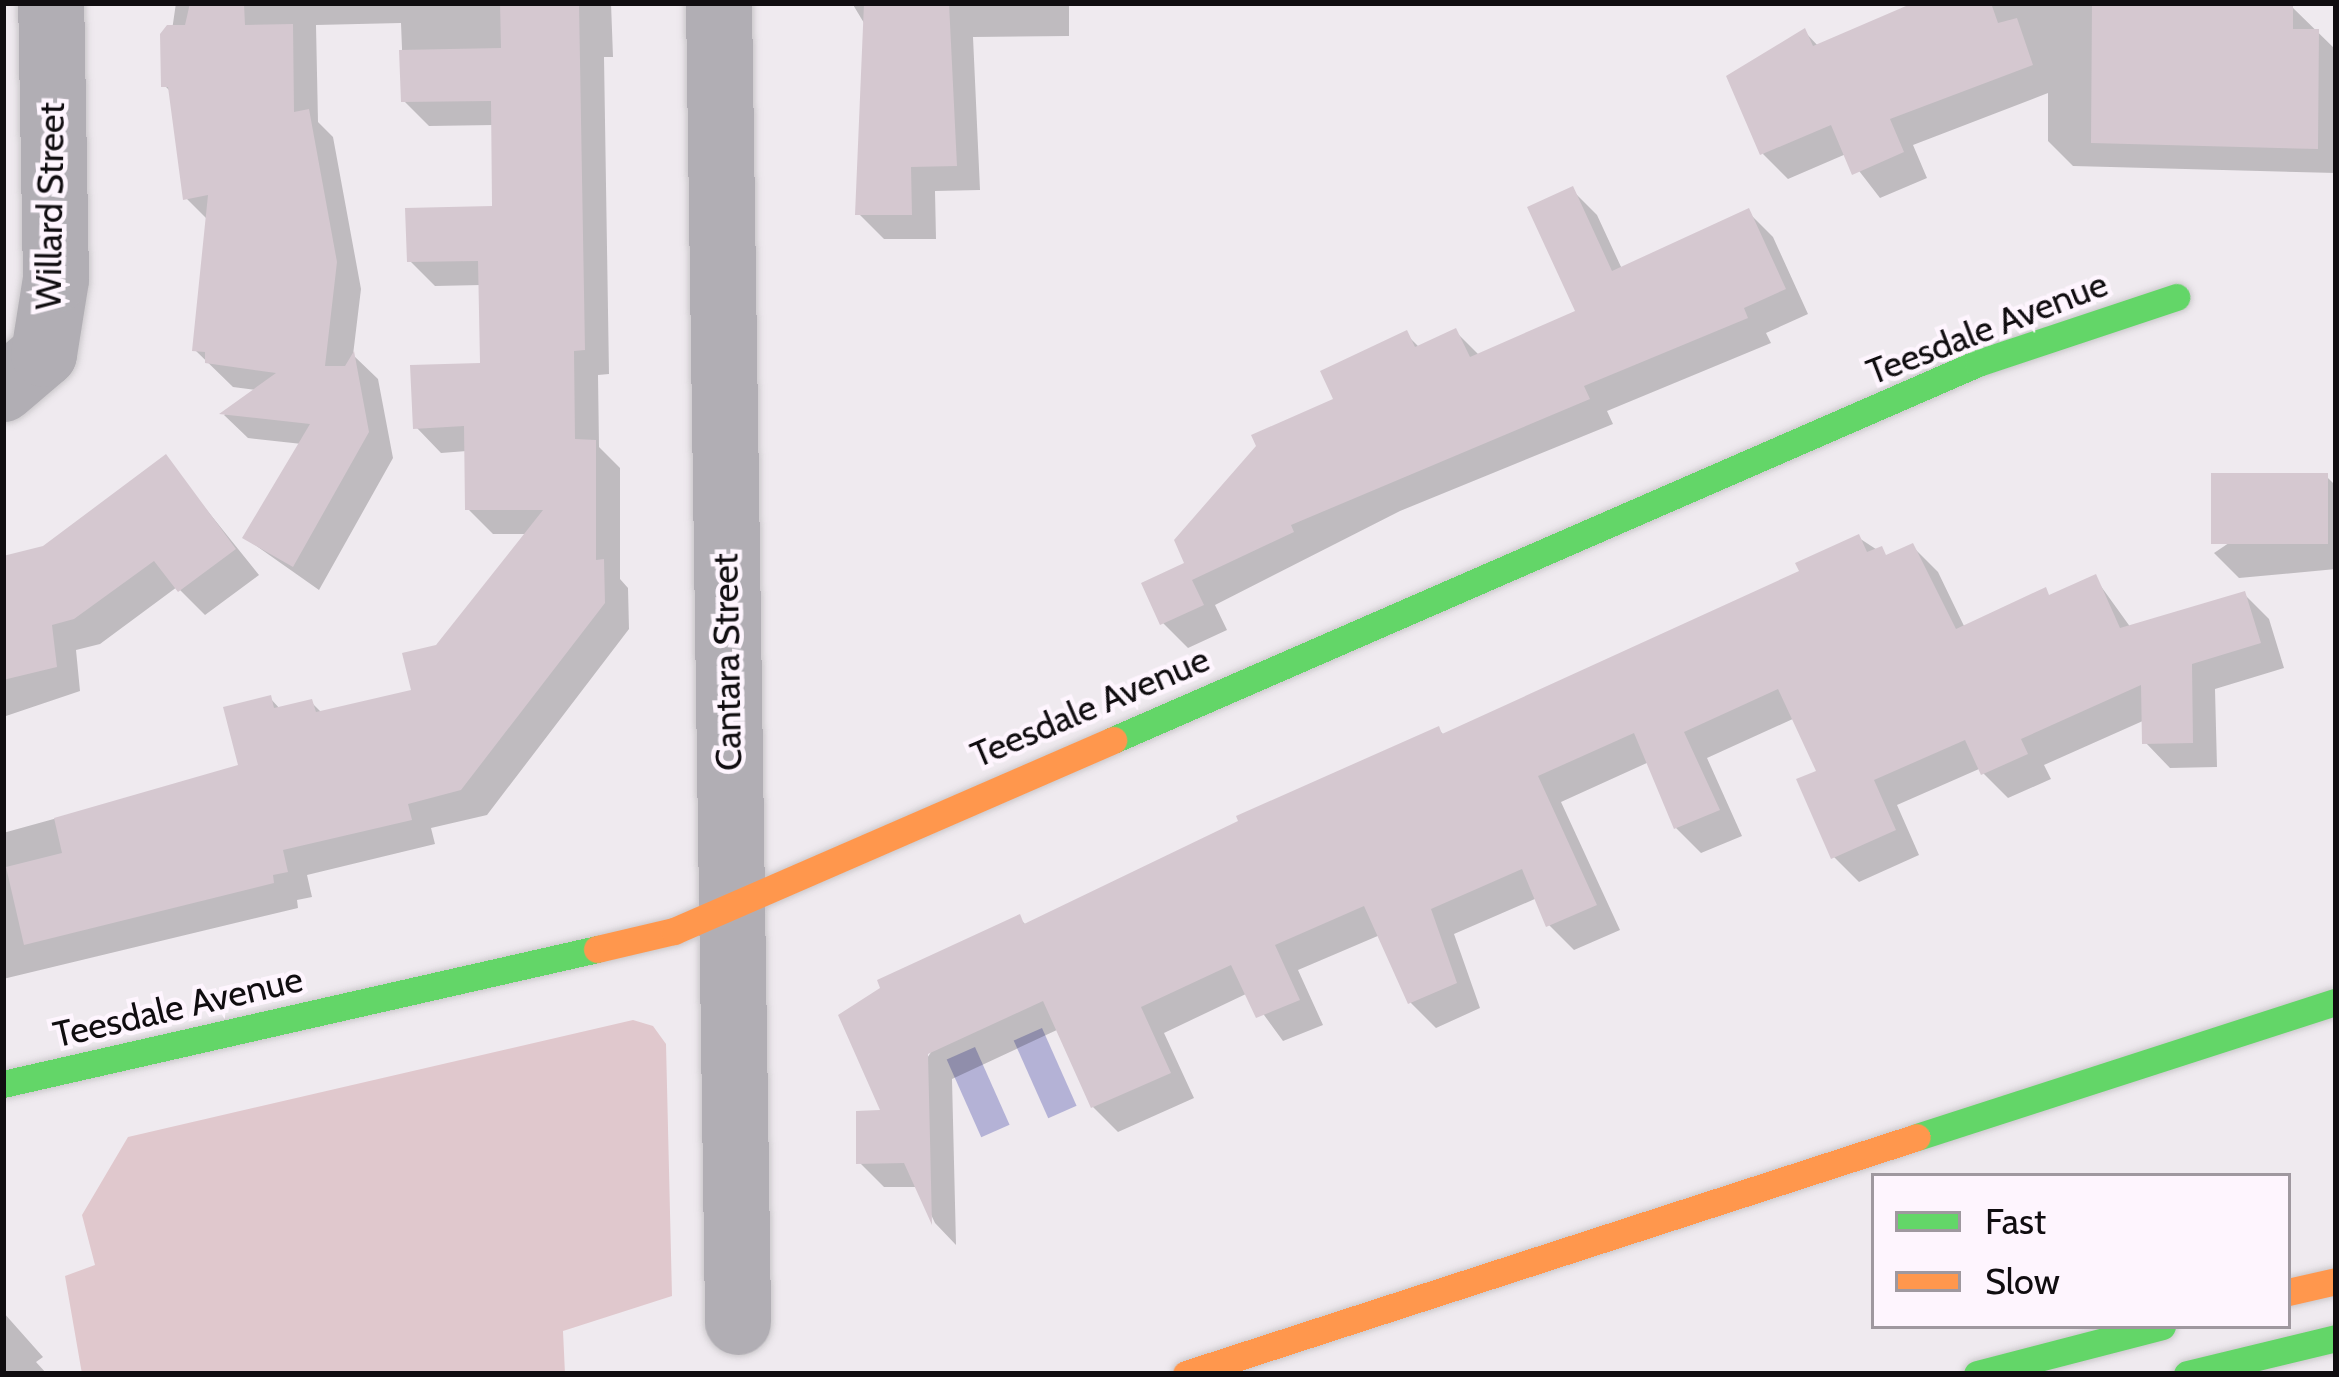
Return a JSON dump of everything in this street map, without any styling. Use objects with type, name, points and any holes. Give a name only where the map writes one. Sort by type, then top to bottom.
[{"type":"main road","name":"Teesdale Avenue","points":[[3,1084],[674,931],[1978,363],[2176,297]]},
{"type":"main road","points":[[1186,1374],[2336,1002]]},
{"type":"main road","points":[[2291,1291],[2336,1281]]},
{"type":"main road","points":[[1977,1374],[2150,1329]]},
{"type":"main road","points":[[2187,1374],[2336,1338]]},
{"type":"street","name":"Willard Street","points":[[3,389],[44,354],[56,279],[51,3]]},
{"type":"street","name":"Cantara Street","points":[[719,3],[738,1322]]},
{"type":"shaded area","points":[[633,1020],[653,1026],[666,1044],[672,1296],[563,1331],[565,1374],[82,1374],[65,1276],[95,1265],[82,1215],[128,1137]]},
{"type":"water","points":[[1042,1028],[1077,1106],[1048,1118],[1014,1041]]},
{"type":"water","points":[[975,1047],[1010,1125],[981,1137],[947,1060]]},
{"type":"building","points":[[190,3],[244,3],[245,25],[293,24],[294,112],[309,109],[337,262],[325,366],[345,366],[354,351],[369,432],[293,567],[242,538],[310,424],[219,414],[276,373],[205,363],[205,352],[192,351],[208,195],[183,200],[168,87],[161,87],[160,34],[167,25],[185,25]]},
{"type":"building","points":[[500,3],[579,3],[585,350],[574,351],[575,439],[596,440],[596,560],[604,559],[605,603],[461,790],[408,804],[412,820],[283,850],[288,872],[273,875],[274,883],[24,945],[6,867],[62,853],[54,818],[238,765],[223,707],[271,695],[274,708],[312,699],[316,712],[411,690],[402,653],[436,645],[543,510],[465,510],[464,426],[413,429],[410,365],[480,363],[478,261],[407,262],[405,208],[492,206],[491,101],[401,102],[399,50],[501,48]]},
{"type":"building","points":[[864,3],[949,3],[957,166],[911,167],[912,215],[855,215]]},
{"type":"building","points":[[1913,3],[1991,3],[1998,23],[2017,18],[2033,65],[1890,119],[1904,152],[1852,175],[1831,125],[1760,155],[1726,76],[1805,28],[1813,46]]},
{"type":"building","points":[[2092,3],[2293,3],[2293,29],[2319,29],[2318,149],[2091,143]]},
{"type":"building","points":[[1573,186],[1612,271],[1749,208],[1786,289],[1744,308],[1748,318],[1584,386],[1590,399],[1291,525],[1294,532],[1192,580],[1204,605],[1160,625],[1141,583],[1184,563],[1174,540],[1256,446],[1251,435],[1333,399],[1320,371],[1407,330],[1415,347],[1456,328],[1470,357],[1575,311],[1527,207]]},
{"type":"building","points":[[166,454],[236,549],[178,592],[154,561],[74,619],[52,625],[57,667],[3,680],[3,556],[43,546]]},
{"type":"building","points":[[2211,473],[2328,473],[2328,544],[2211,544]]},
{"type":"building","points":[[1859,534],[1867,552],[1882,546],[1886,555],[1913,543],[1956,629],[2046,587],[2049,595],[2096,574],[2120,628],[2245,591],[2261,643],[2192,664],[2193,743],[2142,744],[2141,685],[2021,739],[2028,754],[1981,775],[1965,740],[1874,780],[1896,830],[1831,859],[1796,779],[1816,771],[1778,689],[1684,732],[1720,810],[1674,829],[1634,733],[1538,776],[1597,905],[1546,927],[1522,869],[1431,909],[1457,983],[1408,1004],[1364,906],[1275,945],[1300,1000],[1256,1018],[1231,965],[1141,1007],[1171,1073],[1091,1108],[1043,1001],[928,1054],[932,1225],[904,1163],[856,1164],[856,1111],[880,1110],[838,1015],[880,988],[877,980],[1020,914],[1024,924],[1238,821],[1236,816],[1439,726],[1442,734],[1799,571],[1795,563]]},
{"type":"traffic: fast","points":[[1113,740],[1978,363],[2176,297]]},
{"type":"traffic: fast","points":[[3,1084],[597,949]]},
{"type":"traffic: fast","points":[[1917,1137],[2336,1002]]},
{"type":"traffic: fast","points":[[1977,1374],[2150,1329]]},
{"type":"traffic: fast","points":[[2187,1374],[2336,1338]]},
{"type":"traffic: slow","points":[[597,949],[674,931],[1113,740]]},
{"type":"traffic: slow","points":[[1186,1374],[1917,1137]]},
{"type":"traffic: slow","points":[[2291,1291],[2336,1281]]}]
